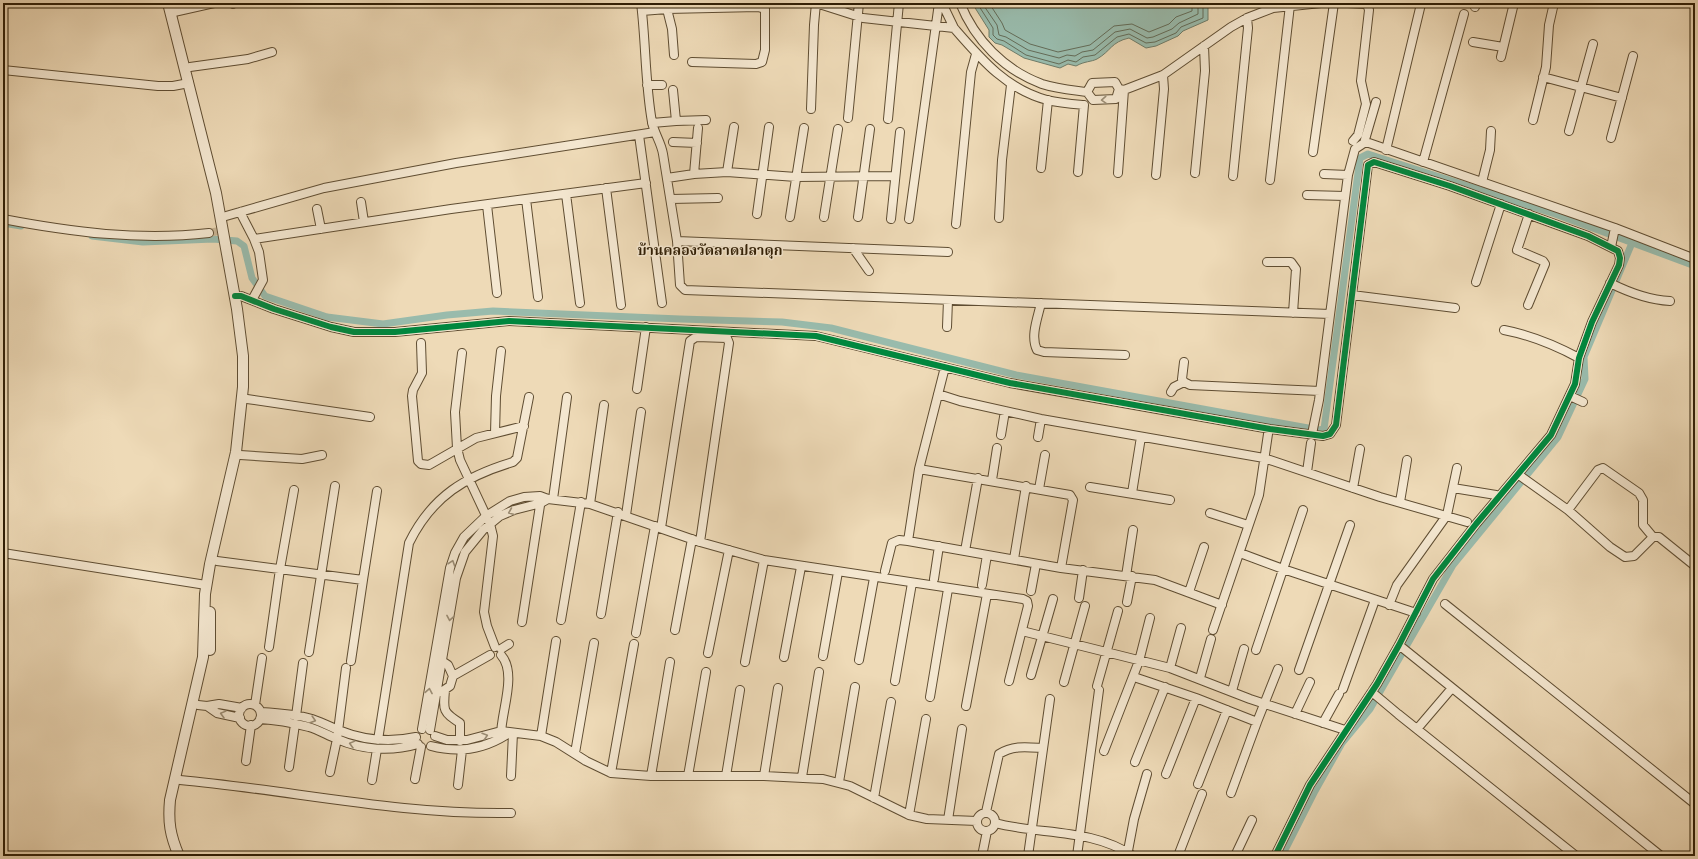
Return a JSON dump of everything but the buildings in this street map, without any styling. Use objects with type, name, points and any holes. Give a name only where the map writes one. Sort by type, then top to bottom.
[{"type":"street","points":[[168,3],[223,216]]},
{"type":"street","points":[[185,856],[175,823],[174,808],[209,657],[210,607],[217,561],[240,455],[247,399],[247,354],[230,251],[190,67],[173,8],[214,3]]},
{"type":"street","points":[[811,109],[816,3],[858,17],[897,23],[935,25],[954,28]]},
{"type":"street","points":[[848,118],[859,3]]},
{"type":"street","points":[[888,119],[899,3]]},
{"type":"street","points":[[909,219],[939,3]]},
{"type":"street","points":[[942,3],[954,28],[988,67],[1011,85],[1048,100],[1084,105],[1078,172]]},
{"type":"street","points":[[960,3],[977,36],[992,53],[1008,66],[1042,84],[1087,92],[1093,100],[1116,99],[1122,90],[1163,75],[1231,26],[1247,18],[1273,8],[1290,5],[1321,3]]},
{"type":"street","points":[[1313,152],[1334,3]]},
{"type":"street","points":[[1348,3],[1367,4],[1369,10],[1361,81],[1366,104],[1358,135],[1353,141]]},
{"type":"street","points":[[1501,57],[1514,3]]},
{"type":"street","points":[[1532,120],[1543,77],[1549,24],[1554,3]]},
{"type":"street","points":[[1386,150],[1421,4]]},
{"type":"street","points":[[1270,180],[1290,5]]},
{"type":"street","points":[[692,62],[756,64],[762,62],[765,50],[765,9],[758,7],[667,9],[642,7],[647,85],[652,123],[661,144],[677,241],[680,285],[685,290],[1041,302],[1330,314]]},
{"type":"street","points":[[667,9],[672,29],[674,55]]},
{"type":"street","points":[[1423,162],[1464,14]]},
{"type":"street","points":[[1233,176],[1248,28],[1247,18]]},
{"type":"street","points":[[1473,42],[1503,47]]},
{"type":"street","points":[[1569,131],[1593,44]]},
{"type":"street","points":[[1194,173],[1204,71],[1204,46]]},
{"type":"street","points":[[190,67],[248,59],[272,52]]},
{"type":"street","points":[[956,224],[971,72],[976,54]]},
{"type":"street","points":[[1611,138],[1633,56]]},
{"type":"street","points":[[3,70],[158,86],[173,86],[189,83]]},
{"type":"street","points":[[1156,175],[1164,90],[1163,75]]},
{"type":"street","points":[[1543,77],[1622,98]]},
{"type":"street","points":[[1087,92],[1092,83],[1115,82],[1122,90],[1118,173]]},
{"type":"street","points":[[647,85],[662,85]]},
{"type":"street","points":[[999,218],[1002,160],[1011,85]]},
{"type":"street","points":[[673,90],[676,121]]},
{"type":"street","points":[[1041,168],[1048,100]]},
{"type":"street","points":[[1312,434],[1320,392],[1348,175],[1355,148],[1364,143],[1376,102]]},
{"type":"street","points":[[652,123],[706,120]]},
{"type":"street","points":[[727,172],[734,127]]},
{"type":"street","points":[[757,214],[769,127]]},
{"type":"street","points":[[694,174],[698,128]]},
{"type":"street","points":[[790,217],[804,128]]},
{"type":"street","points":[[824,217],[838,128]]},
{"type":"street","points":[[858,217],[870,129]]},
{"type":"street","points":[[1482,182],[1490,150],[1491,131]]},
{"type":"street","points":[[223,216],[315,190],[344,184],[456,163],[655,132]]},
{"type":"street","points":[[891,219],[900,132]]},
{"type":"street","points":[[639,135],[662,304]]},
{"type":"street","points":[[673,142],[697,143]]},
{"type":"street","points":[[1364,143],[1482,182],[1695,259]]},
{"type":"street","points":[[238,296],[254,297],[264,306],[331,327],[354,332],[395,332],[509,321],[816,336],[1042,389],[1323,436],[1330,434],[1336,425],[1368,166],[1374,162],[1612,243],[1618,251],[1620,258],[1612,283],[1578,358],[1575,384],[1571,396],[1551,435],[1520,476],[1476,524],[1433,579],[1400,647],[1373,691],[1345,730],[1310,785],[1275,856]]},
{"type":"street","points":[[667,178],[694,174],[727,172],[796,177],[895,176]]},
{"type":"street","points":[[1324,174],[1348,175]]},
{"type":"street","points":[[254,239],[364,222],[646,183]]},
{"type":"street","points":[[606,188],[621,305]]},
{"type":"street","points":[[566,194],[580,303]]},
{"type":"street","points":[[1307,195],[1345,196]]},
{"type":"street","points":[[671,199],[718,198]]},
{"type":"street","points":[[526,199],[538,297]]},
{"type":"street","points":[[361,202],[364,222]]},
{"type":"street","points":[[1476,282],[1501,204]]},
{"type":"street","points":[[487,205],[497,293]]},
{"type":"street","points":[[317,209],[321,229]]},
{"type":"street","points":[[240,212],[254,239],[263,275],[262,284],[254,297]]},
{"type":"street","points":[[1528,306],[1545,264],[1543,261],[1517,250],[1529,214]]},
{"type":"street","points":[[3,219],[110,235],[181,236],[209,233]]},
{"type":"street","points":[[1612,243],[1615,229]]},
{"type":"street","points":[[677,241],[948,252]]},
{"type":"street","points":[[852,248],[870,271]]},
{"type":"street","points":[[1267,262],[1291,262],[1294,266],[1296,270],[1293,313]]},
{"type":"street","points":[[1612,283],[1623,289],[1659,300],[1670,301]]},
{"type":"street","points":[[1352,295],[1455,308]]},
{"type":"street","points":[[179,856],[170,833],[168,816],[170,800],[199,705],[203,657],[206,584],[236,452],[240,424],[242,356],[238,296]]},
{"type":"street","points":[[947,327],[948,300]]},
{"type":"street","points":[[1041,302],[1034,332],[1034,341],[1037,350],[1044,352],[1125,355]]},
{"type":"street","points":[[637,389],[646,327]]},
{"type":"street","points":[[1504,330],[1540,340],[1578,358]]},
{"type":"street","points":[[636,633],[658,527],[688,345],[690,341],[696,337],[727,338],[729,343],[700,542]]},
{"type":"street","points":[[421,343],[422,373],[413,390],[412,396],[418,461],[421,464],[429,465],[476,438],[524,426]]},
{"type":"street","points":[[495,433],[496,396],[501,351]]},
{"type":"street","points":[[462,353],[455,412],[457,448],[468,478],[490,524],[493,543],[484,612],[486,626],[508,668],[506,734],[511,776]]},
{"type":"street","points":[[1184,362],[1182,379],[1190,385],[1320,392]]},
{"type":"street","points":[[908,541],[919,469],[945,367]]},
{"type":"street","points":[[1171,392],[1174,387],[1184,382]]},
{"type":"street","points":[[938,394],[960,401],[1041,419],[1264,458],[1353,488],[1468,522]]},
{"type":"street","points":[[1571,396],[1582,401]]},
{"type":"street","points":[[378,740],[409,543],[417,528],[428,513],[453,489],[468,478],[513,462],[519,452],[529,397]]},
{"type":"street","points":[[522,622],[567,397]]},
{"type":"street","points":[[247,399],[370,417]]},
{"type":"street","points":[[590,504],[604,405]]},
{"type":"street","points":[[1001,435],[1005,411]]},
{"type":"street","points":[[601,614],[641,412]]},
{"type":"street","points":[[1038,437],[1041,419]]},
{"type":"street","points":[[1212,630],[1222,605],[1259,495],[1268,434]]},
{"type":"street","points":[[1132,493],[1141,437]]},
{"type":"street","points":[[1307,472],[1311,443]]},
{"type":"street","points":[[992,480],[997,448]]},
{"type":"street","points":[[1353,488],[1360,449]]},
{"type":"street","points":[[240,455],[302,459],[322,455]]},
{"type":"street","points":[[1039,488],[1045,455]]},
{"type":"street","points":[[1400,502],[1407,460]]},
{"type":"street","points":[[1389,605],[1398,585],[1447,515],[1457,468]]},
{"type":"street","points":[[1568,510],[1598,470],[1602,468],[1639,493],[1643,500],[1643,525],[1653,537]]},
{"type":"street","points":[[919,469],[1039,488],[1072,496],[1061,568]]},
{"type":"street","points":[[1520,476],[1568,510],[1625,557],[1634,556],[1653,537],[1659,537],[1695,566]]},
{"type":"street","points":[[965,551],[978,478]]},
{"type":"street","points":[[309,652],[334,486]]},
{"type":"street","points":[[1014,560],[1026,486]]},
{"type":"street","points":[[1090,486],[1170,500]]},
{"type":"street","points":[[1453,488],[1496,495]]},
{"type":"street","points":[[269,647],[280,569],[294,490]]},
{"type":"street","points":[[351,661],[377,491]]},
{"type":"street","points":[[431,746],[429,732],[450,568],[455,553],[464,537],[486,516],[496,508],[510,501],[524,497],[590,504],[700,542],[764,560],[874,578],[1023,599],[1028,602],[1009,681]]},
{"type":"street","points":[[460,741],[460,723],[448,716],[441,692],[442,635],[460,564],[472,542],[490,524],[514,510],[546,499]]},
{"type":"street","points":[[561,620],[581,502]]},
{"type":"street","points":[[1256,650],[1303,510]]},
{"type":"street","points":[[1210,513],[1248,526]]},
{"type":"street","points":[[1299,670],[1350,525]]},
{"type":"street","points":[[1127,602],[1133,530]]},
{"type":"street","points":[[675,630],[692,539]]},
{"type":"street","points":[[885,572],[892,543],[899,540],[1061,568],[1154,580],[1222,605]]},
{"type":"street","points":[[934,579],[939,546]]},
{"type":"street","points":[[1189,592],[1204,547]]},
{"type":"street","points":[[708,653],[729,550]]},
{"type":"street","points":[[3,553],[206,584]]},
{"type":"street","points":[[1240,553],[1329,585],[1416,613]]},
{"type":"street","points":[[982,585],[987,555]]},
{"type":"street","points":[[745,662],[764,560]]},
{"type":"street","points":[[217,561],[363,580]]},
{"type":"street","points":[[1031,591],[1036,564]]},
{"type":"street","points":[[784,657],[801,567]]},
{"type":"street","points":[[1079,598],[1083,570]]},
{"type":"street","points":[[823,656],[838,572]]},
{"type":"street","points":[[859,660],[874,578]]},
{"type":"street","points":[[895,681],[912,583]]},
{"type":"street","points":[[930,697],[948,588]]},
{"type":"street","points":[[966,706],[987,594]]},
{"type":"street","points":[[1031,674],[1053,599]]},
{"type":"street","points":[[1323,723],[1341,692],[1375,600]]},
{"type":"street","points":[[1445,604],[1695,804]]},
{"type":"street","points":[[1064,682],[1085,606]]},
{"type":"street","points":[[1077,856],[1098,688],[1118,611]]},
{"type":"street","points":[[1104,751],[1140,661],[1150,618]]},
{"type":"street","points":[[1170,668],[1181,628]]},
{"type":"street","points":[[1026,632],[1170,668],[1200,678],[1263,704],[1345,730]]},
{"type":"street","points":[[1200,678],[1211,640]]},
{"type":"street","points":[[541,736],[556,641]]},
{"type":"street","points":[[576,753],[594,643]]},
{"type":"street","points":[[453,676],[490,655],[490,651],[499,651],[509,644]]},
{"type":"street","points":[[611,773],[634,644]]},
{"type":"street","points":[[1400,647],[1661,856]]},
{"type":"street","points":[[1232,691],[1244,649]]},
{"type":"street","points":[[199,705],[217,713],[240,718],[246,725],[256,724],[259,712],[262,658]]},
{"type":"street","points":[[429,732],[441,692],[450,686],[453,676],[451,668],[442,661]]},
{"type":"street","points":[[651,776],[670,662]]},
{"type":"street","points":[[289,767],[303,664]]},
{"type":"street","points":[[330,772],[337,740],[337,730],[346,668]]},
{"type":"street","points":[[1231,793],[1256,722],[1278,669]]},
{"type":"street","points":[[688,776],[706,672]]},
{"type":"street","points":[[802,777],[819,672]]},
{"type":"street","points":[[1134,677],[1196,698],[1256,722]]},
{"type":"street","points":[[1295,714],[1310,682]]},
{"type":"street","points":[[839,782],[855,687]]},
{"type":"street","points":[[1135,762],[1165,687]]},
{"type":"street","points":[[764,776],[778,688]]},
{"type":"street","points":[[1417,729],[1452,688]]},
{"type":"street","points":[[726,776],[740,690]]},
{"type":"street","points":[[1373,691],[1385,703],[1576,856]]},
{"type":"street","points":[[1166,774],[1196,698]]},
{"type":"street","points":[[1028,856],[1050,699]]},
{"type":"street","points":[[874,798],[891,702]]},
{"type":"street","points":[[199,705],[219,704],[242,708],[250,704],[259,712],[296,720],[337,740],[377,749],[406,747],[418,743]]},
{"type":"street","points":[[240,718],[242,708]]},
{"type":"street","points":[[1198,784],[1227,710]]},
{"type":"street","points":[[296,720],[312,719],[358,737],[378,740],[402,740],[450,750],[475,748],[506,734]]},
{"type":"street","points":[[909,815],[926,719]]},
{"type":"street","points":[[246,762],[251,725]]},
{"type":"street","points":[[948,820],[962,728]]},
{"type":"street","points":[[415,779],[418,743],[416,734],[429,732],[447,740],[460,741],[506,734],[541,736],[556,742],[599,768],[611,773],[651,776],[802,777],[839,782],[909,815],[927,819],[977,821]]},
{"type":"street","points":[[986,812],[999,754],[1016,747],[1042,748]]},
{"type":"street","points":[[372,780],[377,749]]},
{"type":"street","points":[[458,785],[462,750]]},
{"type":"street","points":[[995,823],[1032,830],[1080,836],[1102,841],[1129,855],[1147,774]]},
{"type":"street","points":[[180,780],[232,785],[447,812],[511,813]]},
{"type":"street","points":[[1178,856],[1202,794]]},
{"type":"street","points":[[987,831],[981,829],[977,821],[979,815],[986,812],[992,814],[995,823]]},
{"type":"street","points":[[1236,856],[1252,820]]},
{"type":"street","points":[[982,856],[987,831],[992,828],[995,823]]},
{"type":"water","points":[[972,3],[1207,3],[1208,20],[1183,31],[1178,36],[1156,46],[1146,48],[1129,38],[1118,42],[1097,59],[1076,66],[1068,64],[1060,68],[1024,58],[1002,45],[995,43],[989,37],[989,30]]},
{"type":"waterway","points":[[92,236],[143,242],[213,239],[237,241],[244,246],[252,278],[265,296],[327,317],[383,324],[447,315],[493,311],[782,322],[831,328],[1016,375],[1319,430],[1324,429],[1360,158],[1368,154],[1555,214],[1695,266]]},
{"type":"waterway","points":[[3,223],[21,226]]},
{"type":"waterway","points":[[1282,856],[1315,791],[1342,743],[1370,709],[1453,565],[1558,437],[1585,379],[1584,357],[1632,243]]},
{"type":"tunnel","points":[[209,233],[223,230]]},
{"type":"cycle path","points":[[235,296],[241,296],[274,309],[331,327],[354,332],[395,332],[509,321],[816,336],[1010,383],[1270,429],[1323,436],[1330,434],[1336,425],[1368,165],[1374,162],[1450,186],[1588,236],[1618,251],[1620,258],[1619,265],[1592,322],[1579,358],[1575,384],[1551,435],[1476,524],[1433,579],[1377,684],[1310,785],[1275,856]]},
{"type":"district","name":"บ้านคลองวัดลาดปลาดุก","points":[[710,250]]}]
